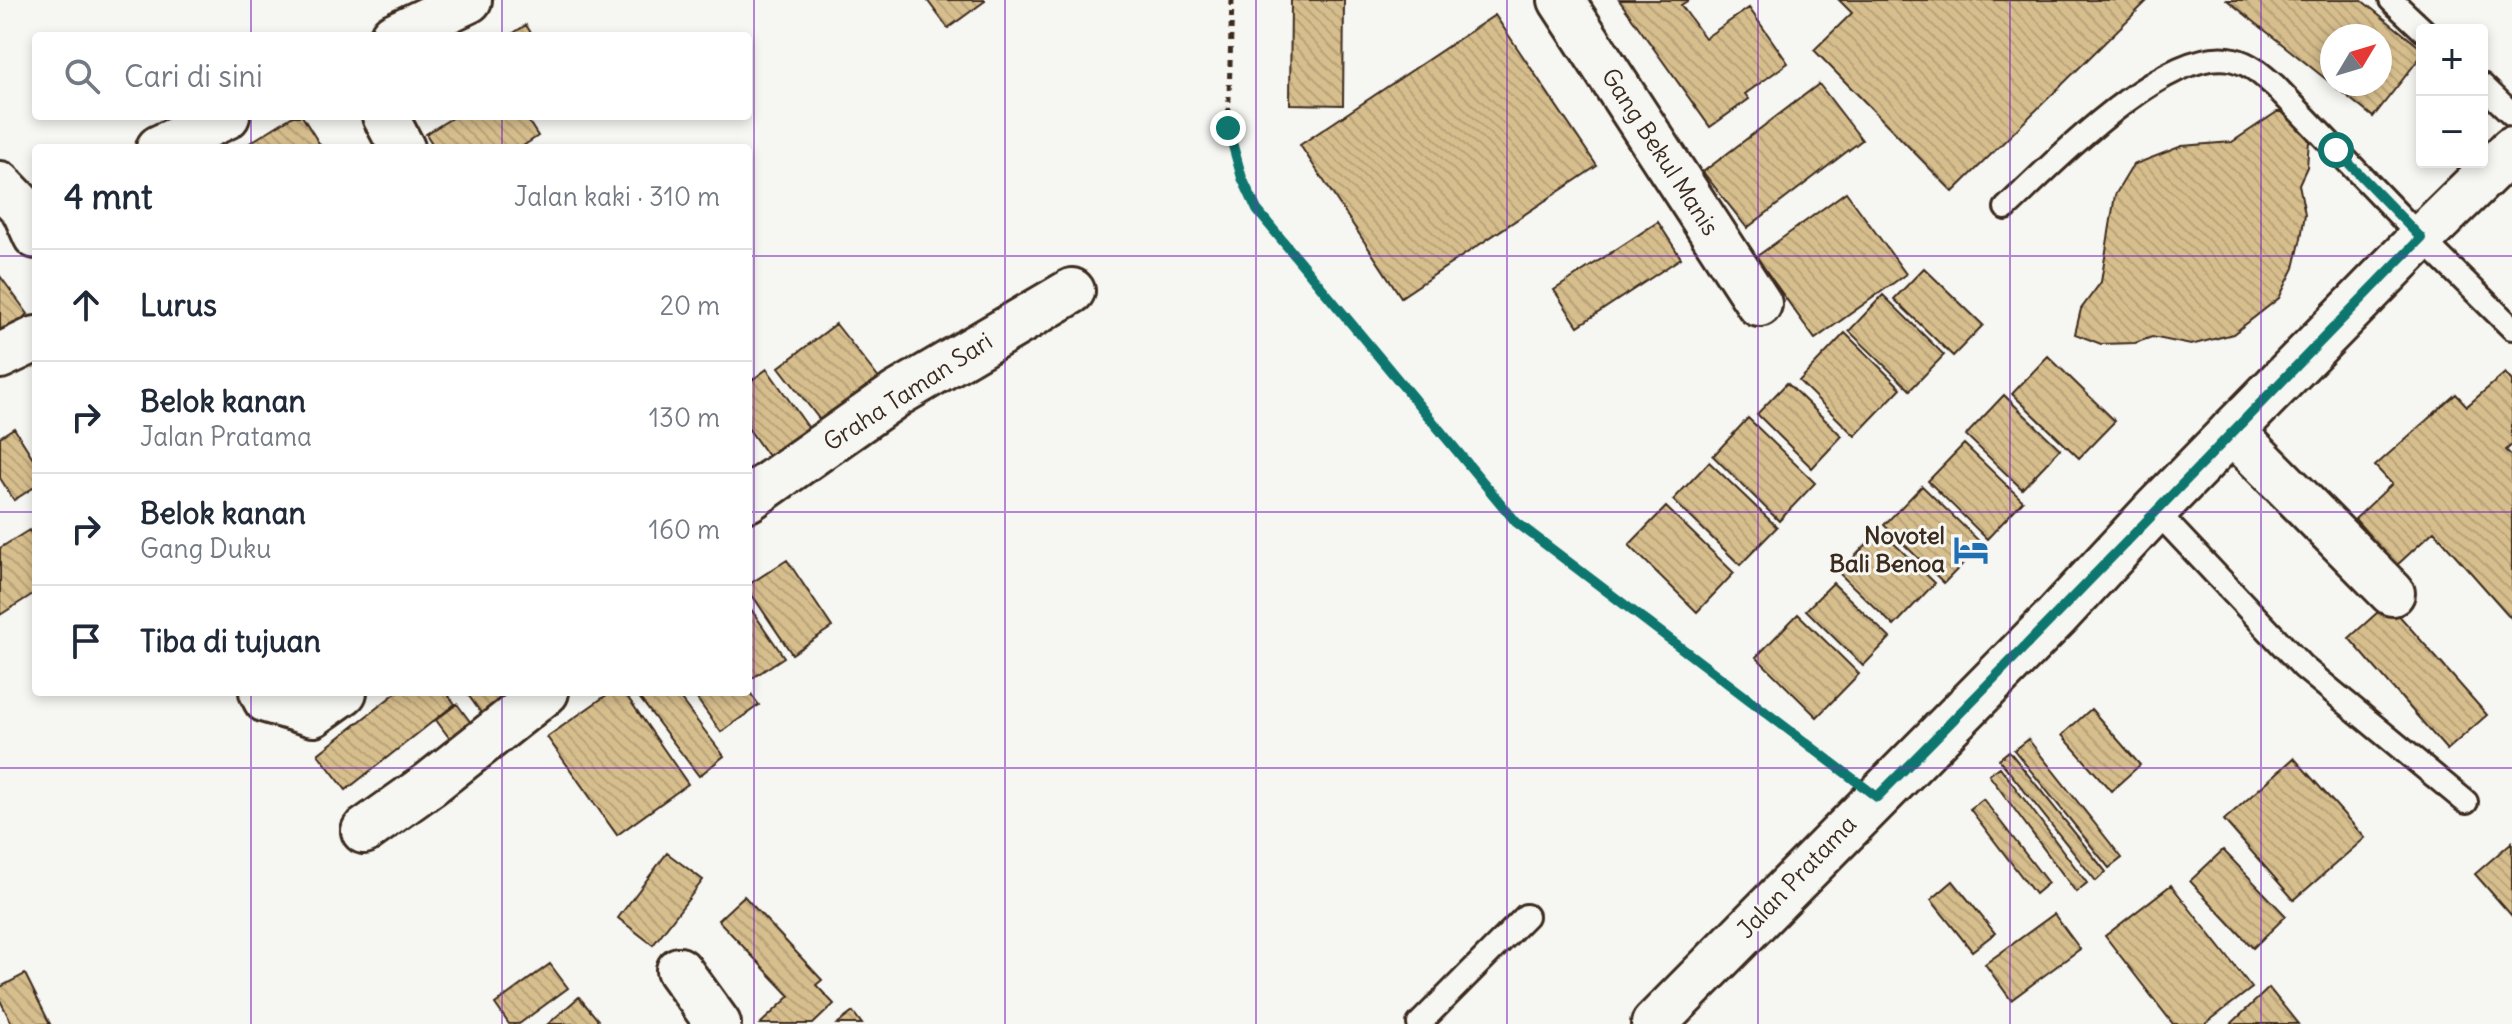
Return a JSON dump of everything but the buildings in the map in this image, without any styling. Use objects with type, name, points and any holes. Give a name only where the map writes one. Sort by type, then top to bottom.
[{"type":"street","points":[[401,32],[469,0]]},
{"type":"street","name":"Gang Bekul Manis","points":[[1561,0],[1759,304]]},
{"type":"street","points":[[168,144],[218,120]]},
{"type":"street","points":[[387,120],[400,144]]},
{"type":"street","name":"Jalan Pratama","points":[[1654,1024],[2056,617],[2155,510],[2421,238],[2512,149]]},
{"type":"street","name":"Graha Taman Sari","points":[[752,496],[897,394],[1072,291]]},
{"type":"street","points":[[0,356],[32,341]]},
{"type":"street","points":[[2232,431],[2392,593]]},
{"type":"street","points":[[264,696],[266,700],[313,714],[338,696]]},
{"type":"street","points":[[364,831],[430,784],[541,696]]},
{"type":"street","points":[[679,970],[718,1024]]},
{"type":"lane","points":[[2391,0],[2417,24]]},
{"type":"lane","points":[[2006,208],[2101,120],[2169,72],[2216,58],[2232,59],[2251,65],[2275,86],[2512,328]]},
{"type":"lane","points":[[2488,91],[2512,114]]},
{"type":"lane","points":[[2155,510],[2303,667],[2466,802]]},
{"type":"lane","points":[[1419,1024],[1526,916]]},
{"type":"path","points":[[1232,0],[1228,128],[1242,178],[1257,210],[1516,522],[1877,797]]},
{"type":"place","name":"Novotel Bali Benoa","points":[[1971,550]]},
{"type":"route","points":[[1228,128],[1242,178],[1257,210],[1516,522],[1877,797],[2056,617],[2155,510],[2421,238],[2336,150]]}]
